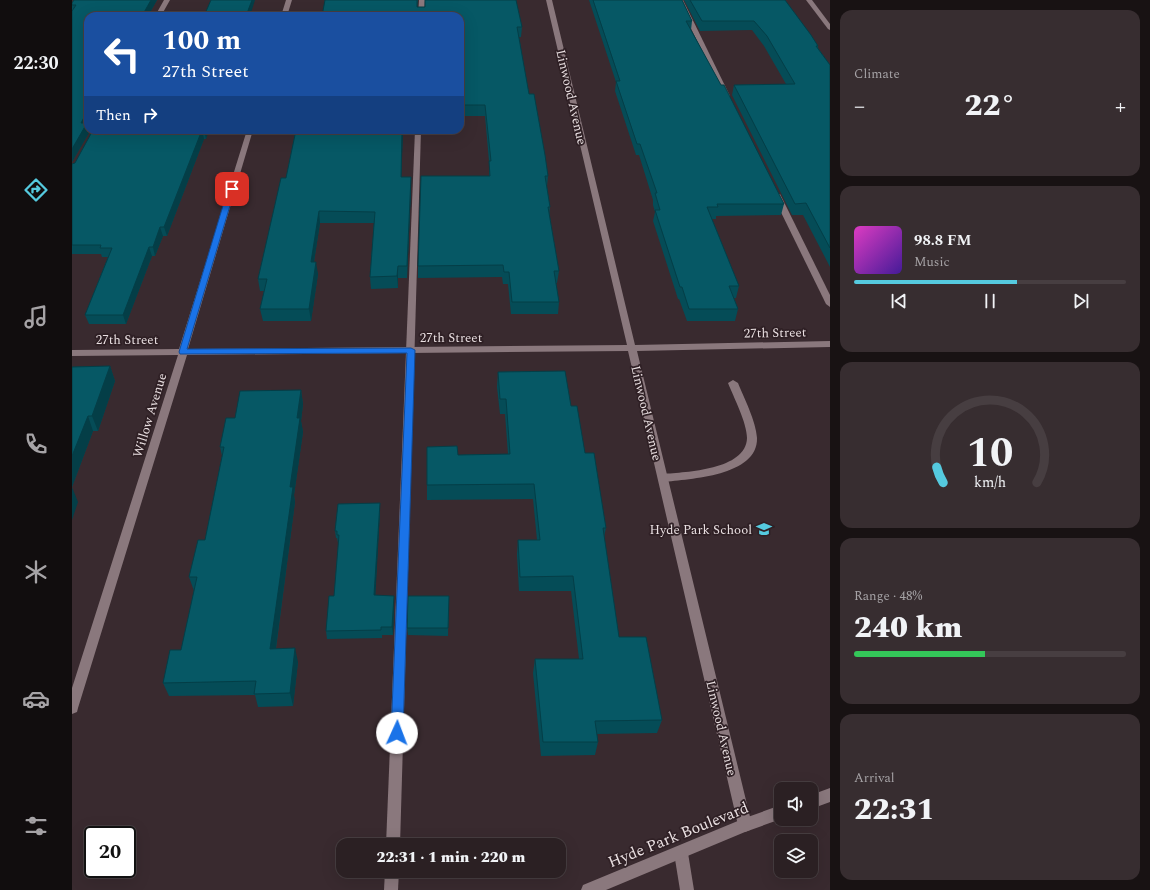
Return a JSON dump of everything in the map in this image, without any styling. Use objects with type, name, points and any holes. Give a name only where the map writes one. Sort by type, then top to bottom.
[{"type":"street","points":[[160,12],[167,0]]},
{"type":"street","points":[[285,12],[289,0]]},
{"type":"street","points":[[421,12],[422,0]]},
{"type":"street","name":"Linwood Avenue","points":[[549,0],[745,825]]},
{"type":"street","points":[[680,0],[732,106]]},
{"type":"street","points":[[809,0],[830,28]]},
{"type":"street","name":"Willow Avenue","points":[[72,708],[183,352],[249,134]]},
{"type":"street","points":[[393,838],[418,134]]},
{"type":"street","points":[[774,191],[830,304]]},
{"type":"street","name":"27th Street","points":[[72,353],[632,348],[830,344]]},
{"type":"street","points":[[663,478],[708,473],[740,462],[751,449],[752,438],[734,383]]},
{"type":"street","points":[[818,799],[830,795]]},
{"type":"street","name":"Hyde Park Boulevard","points":[[588,890],[774,815]]},
{"type":"street","points":[[681,853],[687,890]]},
{"type":"street","points":[[391,890],[392,878]]},
{"type":"building","points":[[74,0],[151,0],[144,12],[84,12],[84,117],[81,123],[84,123],[84,128],[72,149],[72,11],[76,5],[72,5]]},
{"type":"building","points":[[211,0],[252,0],[248,12],[206,12]]},
{"type":"building","points":[[325,0],[417,0],[417,7],[425,7],[425,0],[516,0],[522,27],[517,27],[529,94],[534,94],[548,176],[545,176],[550,207],[548,207],[559,271],[554,271],[559,302],[512,302],[509,272],[504,272],[503,265],[418,266],[421,176],[490,176],[489,161],[491,161],[485,105],[464,105],[464,12],[323,12]]},
{"type":"building","points":[[593,0],[682,0],[692,21],[686,21],[721,85],[724,85],[784,204],[717,204],[718,207],[707,207],[739,286],[729,286],[738,309],[689,309],[682,287],[680,287],[655,210],[660,210],[655,193],[657,193],[640,144],[637,144],[616,81],[620,81]]},
{"type":"building","points":[[690,0],[785,0],[811,35],[818,46],[816,46],[830,65],[830,248],[806,203],[795,204],[734,85],[795,84],[767,36],[754,21],[702,21]]},
{"type":"building","points":[[91,134],[200,134],[164,227],[160,227],[153,247],[149,247],[123,315],[85,315],[112,248],[100,248],[101,245],[72,245],[72,164],[75,163]]},
{"type":"building","points":[[295,134],[402,134],[401,177],[411,177],[407,266],[398,266],[397,276],[370,277],[375,212],[319,211],[311,262],[316,262],[309,309],[260,309],[267,279],[258,279],[281,178],[286,178]]},
{"type":"building","points":[[110,366],[92,416],[88,416],[72,456],[72,367]]},
{"type":"building","points":[[565,371],[571,406],[577,406],[585,453],[594,453],[606,528],[603,528],[619,637],[646,637],[662,720],[595,721],[598,742],[543,742],[535,659],[583,659],[573,576],[520,577],[518,540],[540,540],[534,484],[427,485],[427,447],[457,446],[458,455],[510,454],[506,399],[500,399],[498,372]]},
{"type":"building","points":[[301,390],[297,418],[300,418],[290,487],[293,487],[270,649],[295,648],[290,693],[254,694],[256,681],[163,683],[170,650],[181,650],[197,577],[189,577],[198,540],[205,540],[224,447],[220,447],[226,418],[235,418],[240,391]]},
{"type":"building","points":[[380,503],[374,595],[394,596],[392,627],[381,627],[381,630],[326,631],[329,596],[334,596],[339,535],[337,535],[337,531],[335,531],[338,504]]},
{"type":"building","points":[[408,596],[449,596],[448,628],[407,628]]},
{"type":"place","name":"Hyde Park School","points":[[764,529]]},
{"type":"route","points":[[232,189],[183,352],[411,350],[397,733]]}]
